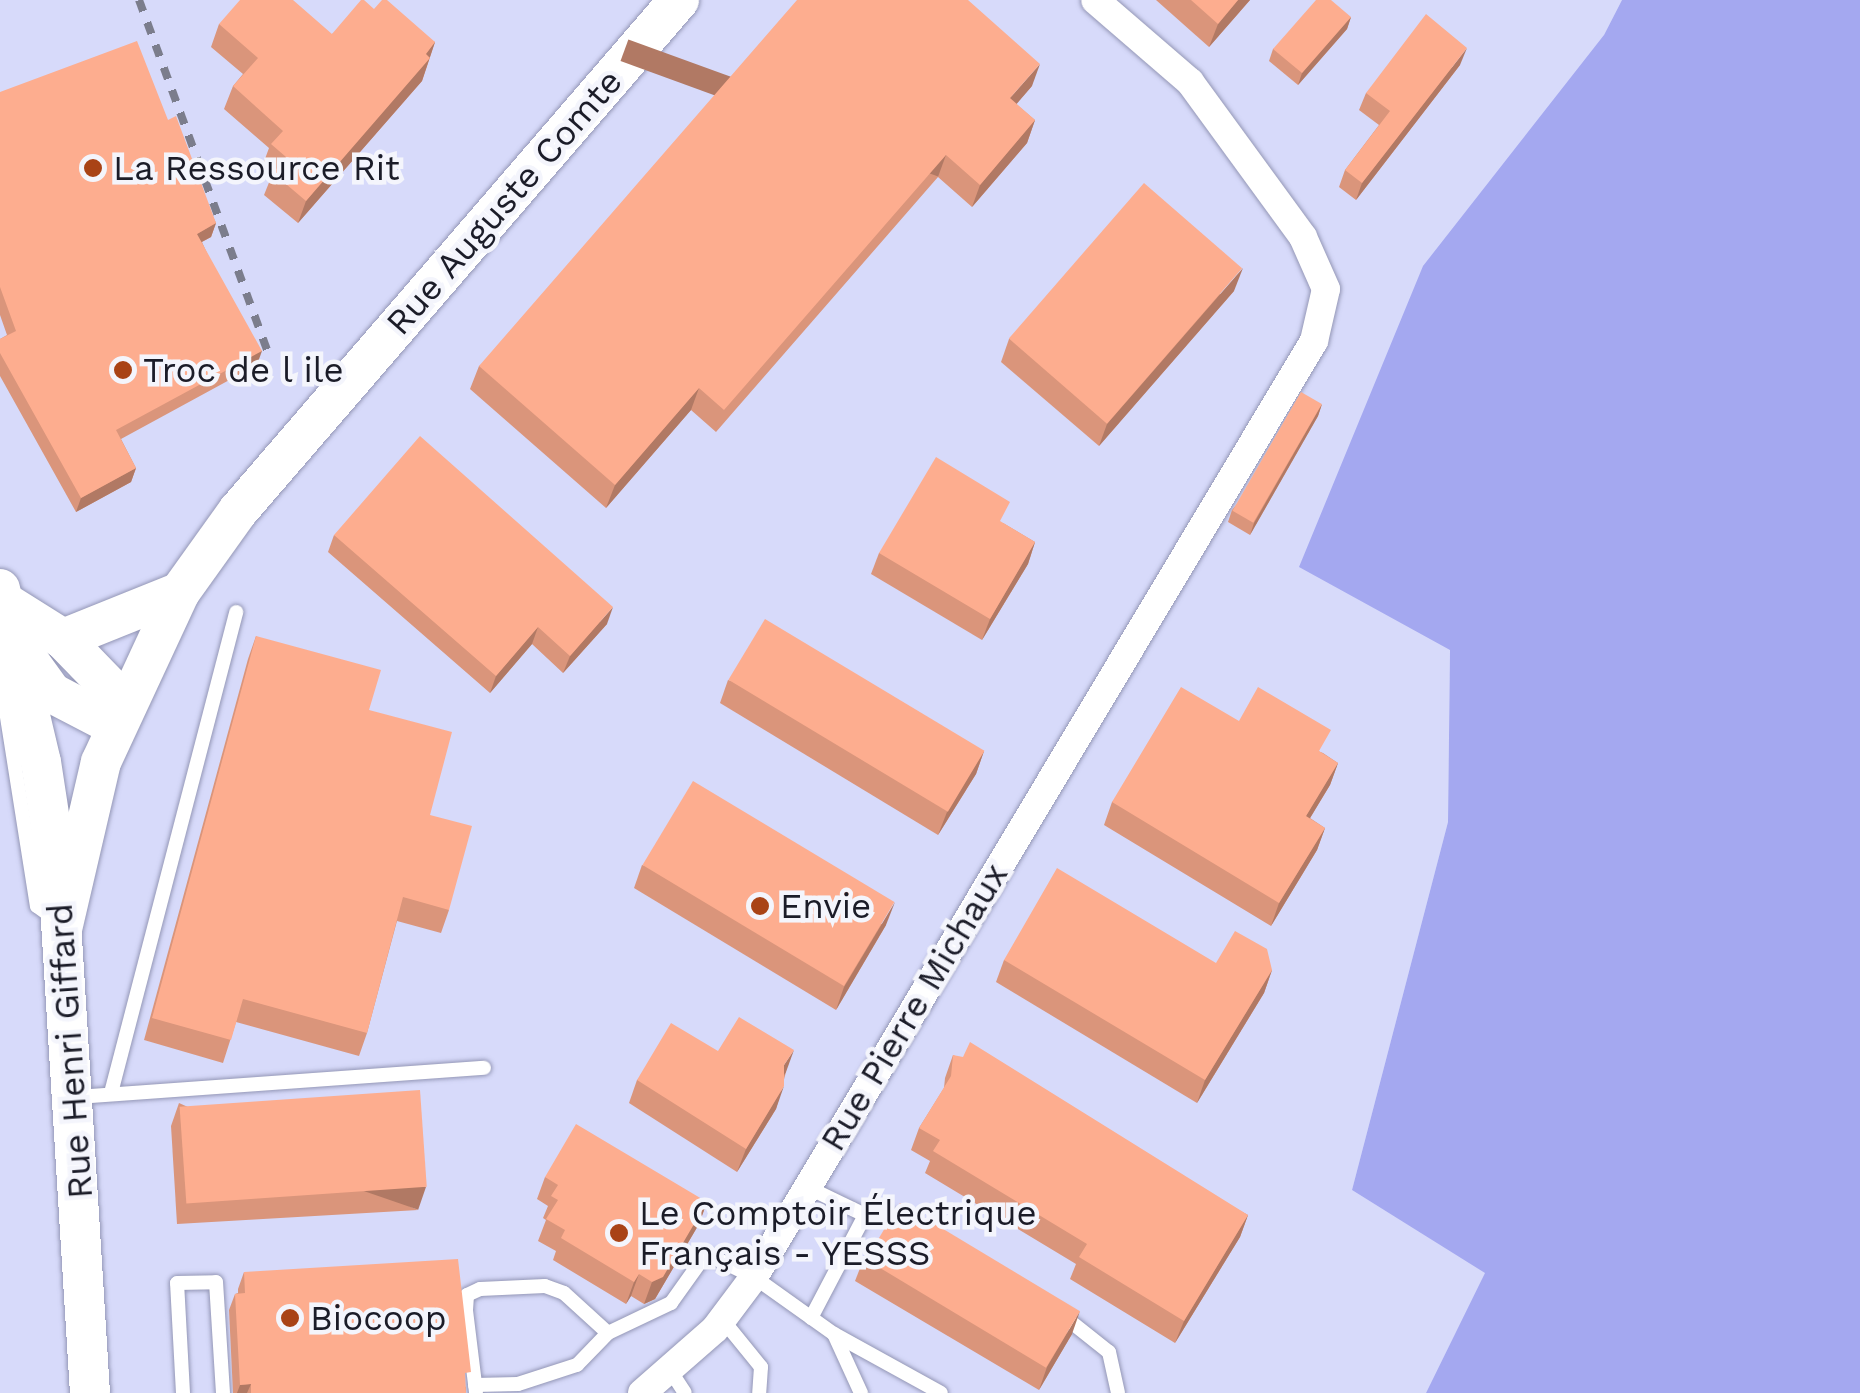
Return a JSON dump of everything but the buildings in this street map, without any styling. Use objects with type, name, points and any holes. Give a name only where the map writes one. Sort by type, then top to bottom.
[{"type":"street","name":"Rue Auguste Comte","points":[[63,925],[88,805],[119,714],[180,592],[238,511],[678,0]]},
{"type":"street","name":"Rue Pierre Michaux","points":[[642,1393],[677,1382],[754,1277],[1314,341],[1326,289],[1303,237],[1190,82],[1095,0]]},
{"type":"street","points":[[63,639],[180,592]]},
{"type":"street","points":[[5,606],[63,639],[119,714]]},
{"type":"street","points":[[5,606],[29,668],[52,693],[119,714]]},
{"type":"street","name":"Rue Henri Giffard","points":[[5,606],[29,711],[94,1095],[90,1393]]},
{"type":"lane","points":[[236,612],[94,1095],[484,1068]]},
{"type":"lane","points":[[0,673],[38,906],[63,925]]},
{"type":"lane","points":[[807,1187],[865,1214],[896,1214],[928,1234]]},
{"type":"lane","points":[[810,1318],[865,1214]]},
{"type":"lane","points":[[608,1333],[564,1293],[545,1286],[480,1289],[467,1295],[476,1389],[544,1378],[576,1364],[608,1333],[670,1302],[702,1261],[722,1258],[834,1334],[940,1393]]},
{"type":"lane","points":[[183,1393],[178,1283],[216,1282],[223,1393]]},
{"type":"lane","points":[[1040,1301],[1090,1332],[1109,1352],[1118,1393]]},
{"type":"lane","points":[[722,1319],[761,1368],[759,1393]]},
{"type":"lane","points":[[834,1334],[860,1393]]},
{"type":"shaded area","points":[[0,0],[1622,0],[1604,35],[1450,650],[1448,822],[1352,1190],[1486,1273],[1426,1393],[0,1393]]},
{"type":"shaded area","points":[[1622,0],[1860,0],[1860,1393],[1426,1393],[1485,1273],[1352,1190],[1448,822],[1450,650],[1299,567],[1423,266],[1604,35]]},
{"type":"railway","points":[[139,0],[267,350]]},
{"type":"place","name":"La Ressource Rit","points":[[93,168]]},
{"type":"place","name":"Troc de l ile","points":[[123,370]]},
{"type":"place","name":"Envie","points":[[760,906]]},
{"type":"place","name":"Le Comptoir Électrique Français - YESSS","points":[[619,1233]]},
{"type":"place","name":"Biocoop","points":[[290,1318]]}]
